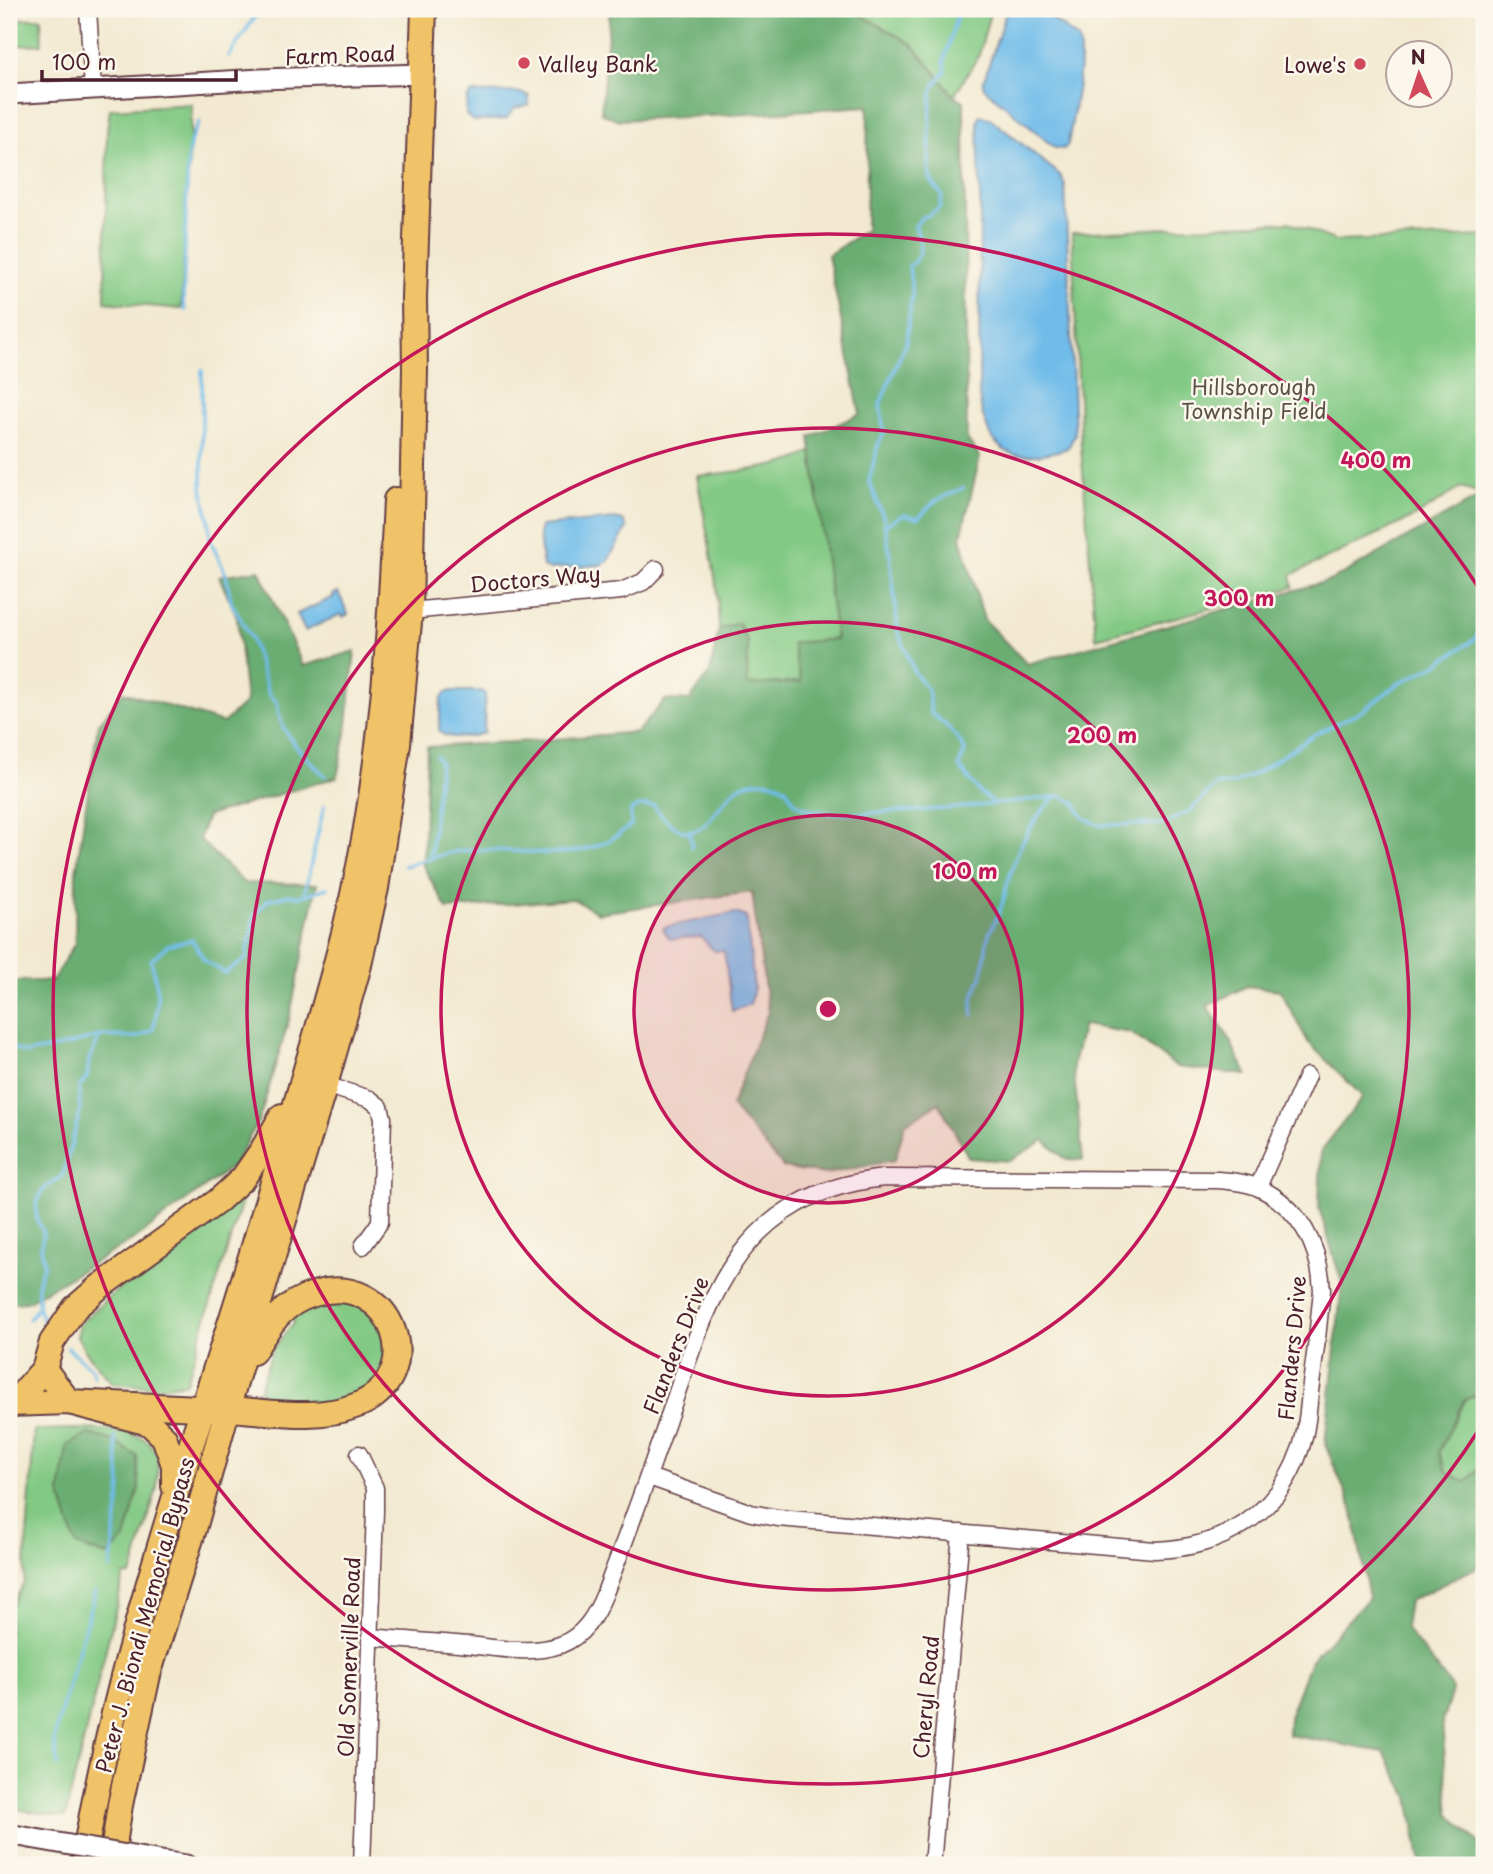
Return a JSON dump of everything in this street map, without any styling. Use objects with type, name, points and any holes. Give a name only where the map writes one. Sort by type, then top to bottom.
[{"type":"main road","points":[[235,1382],[314,1082],[359,965],[376,888],[398,744],[410,611],[414,297],[424,9]]},
{"type":"main road","points":[[11,1404],[44,1369],[52,1342],[75,1308],[98,1288],[218,1201],[243,1178],[314,1082],[322,1017],[352,898],[380,740],[388,649],[399,442],[414,297]]},
{"type":"main road","name":"Peter J. Biondi Memorial Bypass","points":[[83,1865],[114,1707],[202,1408],[314,1082]]},
{"type":"main road","points":[[11,1404],[69,1402],[325,1413],[358,1405],[374,1396],[386,1384],[394,1367],[396,1333],[389,1318],[378,1305],[362,1294],[326,1290],[307,1296],[279,1315],[235,1382]]},
{"type":"main road","points":[[44,1369],[69,1402],[149,1423],[164,1437],[174,1465],[174,1504]]},
{"type":"main road","name":"Peter J. Biondi Memorial Bypass","points":[[111,1865],[120,1805],[148,1675],[194,1529],[235,1382]]},
{"type":"street","points":[[88,9],[93,90]]},
{"type":"street","name":"Farm Road","points":[[9,94],[260,79],[422,74]]},
{"type":"street","name":"Doctors Way","points":[[410,611],[621,591],[643,582],[656,569]]},
{"type":"street","points":[[1258,1187],[1307,1076]]},
{"type":"street","points":[[314,1082],[370,1099],[380,1107],[383,1118],[380,1222],[363,1246]]},
{"type":"street","name":"Flanders Drive","points":[[370,1637],[541,1650],[562,1644],[587,1626],[598,1610],[649,1477],[711,1301],[722,1279],[749,1242],[770,1223],[814,1196],[854,1182],[884,1178],[1216,1180],[1258,1187],[1293,1213],[1311,1241],[1321,1269],[1322,1290],[1301,1450],[1276,1496],[1242,1526],[1219,1538],[1176,1549],[1155,1550],[778,1518],[751,1513],[649,1477]]},
{"type":"street","name":"Old Somerville Road","points":[[359,1454],[375,1488],[362,1865]]},
{"type":"street","name":"Cheryl Road","points":[[932,1865],[961,1534]]},
{"type":"street","points":[[9,1834],[177,1864]]},
{"type":"green space","points":[[610,9],[850,9],[912,44],[954,96],[964,101],[967,439],[980,457],[961,537],[984,620],[1027,664],[1332,580],[1484,494],[1484,1392],[1464,1400],[1439,1452],[1447,1472],[1465,1482],[1484,1465],[1484,1564],[1409,1601],[1405,1627],[1453,1689],[1442,1721],[1449,1814],[1484,1848],[1484,1865],[1421,1865],[1409,1797],[1384,1752],[1288,1735],[1289,1717],[1310,1661],[1369,1598],[1352,1508],[1325,1444],[1342,1283],[1319,1208],[1321,1151],[1363,1097],[1308,1042],[1280,990],[1247,986],[1207,1006],[1227,1035],[1247,1075],[1177,1067],[1131,1033],[1083,1025],[1073,1064],[1083,1160],[1065,1159],[1044,1140],[1009,1161],[969,1158],[939,1103],[905,1124],[895,1160],[826,1174],[784,1168],[731,1106],[768,1012],[752,892],[598,913],[573,899],[447,909],[423,866],[427,747],[637,732],[665,700],[690,700],[710,672],[719,629],[738,623],[748,643],[747,685],[801,682],[792,643],[836,639],[810,437],[860,414],[828,255],[866,230],[868,106],[618,120],[601,113]]},
{"type":"green space","points":[[850,9],[991,9],[979,55],[954,96],[912,44]]},
{"type":"green space","points":[[41,18],[42,44],[9,46],[9,20]]},
{"type":"green space","points":[[192,104],[181,309],[105,302],[107,131],[110,109]]},
{"type":"green space","name":"Hillsborough Township Field","points":[[1289,222],[1336,241],[1484,236],[1484,494],[1461,487],[1418,515],[1291,575],[1293,587],[1096,638],[1081,447],[1072,233]]},
{"type":"green space","points":[[812,451],[836,640],[801,682],[747,685],[748,643],[739,623],[719,629],[717,588],[697,476],[773,466]]},
{"type":"green space","points":[[259,570],[303,666],[355,651],[346,733],[337,777],[207,816],[199,839],[244,883],[317,884],[289,1020],[259,1120],[234,1165],[136,1238],[27,1302],[9,1303],[9,981],[52,981],[75,943],[76,872],[98,725],[123,692],[223,723],[246,702],[237,617],[219,576]]},
{"type":"green space","points":[[246,1188],[186,1383],[159,1387],[112,1383],[86,1352],[77,1336],[81,1322]]},
{"type":"green space","points":[[306,1302],[366,1303],[390,1348],[375,1386],[324,1408],[256,1401],[272,1350],[294,1322],[290,1316]]},
{"type":"green space","points":[[1484,1392],[1484,1465],[1465,1482],[1447,1472],[1439,1452],[1464,1400]]},
{"type":"green space","points":[[34,1430],[125,1431],[147,1440],[158,1455],[157,1488],[131,1576],[124,1575],[65,1817],[9,1808],[9,1610],[24,1583]]},
{"type":"green space","points":[[88,1434],[112,1440],[137,1456],[139,1488],[125,1539],[107,1556],[76,1545],[60,1493],[67,1446]]},
{"type":"water","points":[[1007,9],[1040,9],[1078,39],[1080,61],[1077,90],[1068,144],[1064,149],[1055,148],[984,88],[983,83]]},
{"type":"water","points":[[517,92],[529,96],[529,105],[515,108],[506,119],[473,121],[466,115],[467,99],[472,93]]},
{"type":"water","points":[[980,115],[991,119],[1060,175],[1065,185],[1075,435],[1068,448],[1048,453],[1018,455],[1006,451],[996,443],[983,416],[979,396]]},
{"type":"water","points":[[615,519],[623,521],[627,528],[607,562],[601,565],[548,569],[543,567],[539,535],[541,526]]},
{"type":"water","points":[[338,592],[348,614],[343,617],[341,614],[305,631],[297,614],[334,597]]},
{"type":"water","points":[[482,691],[485,694],[484,733],[454,737],[439,731],[441,699],[445,693]]},
{"type":"water","points":[[734,913],[745,916],[747,920],[754,988],[750,1004],[732,1011],[724,951],[714,951],[701,937],[670,939],[663,929]]},
{"type":"waterway","points":[[229,56],[260,9]]},
{"type":"waterway","points":[[959,9],[944,61],[946,70],[934,86],[932,94],[929,171],[942,196],[940,207],[922,217],[915,226],[920,252],[909,266],[912,294],[906,342],[880,404],[884,433],[878,445],[869,481],[884,519],[898,631],[914,672],[928,690],[931,713],[946,725],[965,751],[959,766],[980,793],[995,803]]},
{"type":"waterway","points":[[185,310],[183,303],[188,156],[191,139],[199,122]]},
{"type":"waterway","points":[[202,370],[202,488],[210,539],[226,575],[231,602],[251,638],[269,695],[277,702],[282,724],[294,743],[325,776]]},
{"type":"waterway","points":[[885,525],[903,515],[918,518],[935,501],[963,488]]},
{"type":"waterway","points":[[404,866],[461,851],[549,853],[591,848],[611,839],[631,825],[631,810],[639,806],[654,806],[672,825],[686,832],[698,829],[709,820],[742,785],[757,781],[780,785],[798,804],[829,813],[929,810],[1061,796],[1074,802],[1084,818],[1099,825],[1164,824],[1191,810],[1216,785],[1233,784],[1258,772],[1315,734],[1362,711],[1398,684],[1439,663],[1475,639],[1484,625]]},
{"type":"waterway","points":[[430,859],[440,762],[436,756]]},
{"type":"waterway","points":[[973,1015],[973,998],[983,969],[987,941],[1002,906],[1015,858],[1035,820],[1055,797]]},
{"type":"waterway","points":[[304,895],[324,806]]},
{"type":"waterway","points":[[690,830],[692,847]]},
{"type":"waterway","points":[[9,1046],[25,1053],[100,1036],[138,1037],[153,1030],[157,995],[151,960],[168,945],[192,940],[205,961],[225,973],[246,959],[255,914],[268,900],[289,895],[299,897],[327,888]]},
{"type":"waterway","points":[[43,1320],[38,1307],[38,1281],[44,1263],[41,1248],[43,1232],[37,1220],[36,1204],[43,1190],[63,1175],[80,1111],[79,1088],[87,1077],[89,1060],[100,1036]]},
{"type":"waterway","points":[[29,1319],[38,1307]]},
{"type":"waterway","points":[[68,1348],[92,1369],[94,1376]]},
{"type":"waterway","points":[[110,1569],[121,1486],[115,1436]]},
{"type":"waterway","points":[[58,1765],[54,1746],[55,1733],[95,1592]]},
{"type":"place","name":"Valley Bank","points":[[524,63]]},
{"type":"place","name":"Lowe's","points":[[1360,64]]}]
